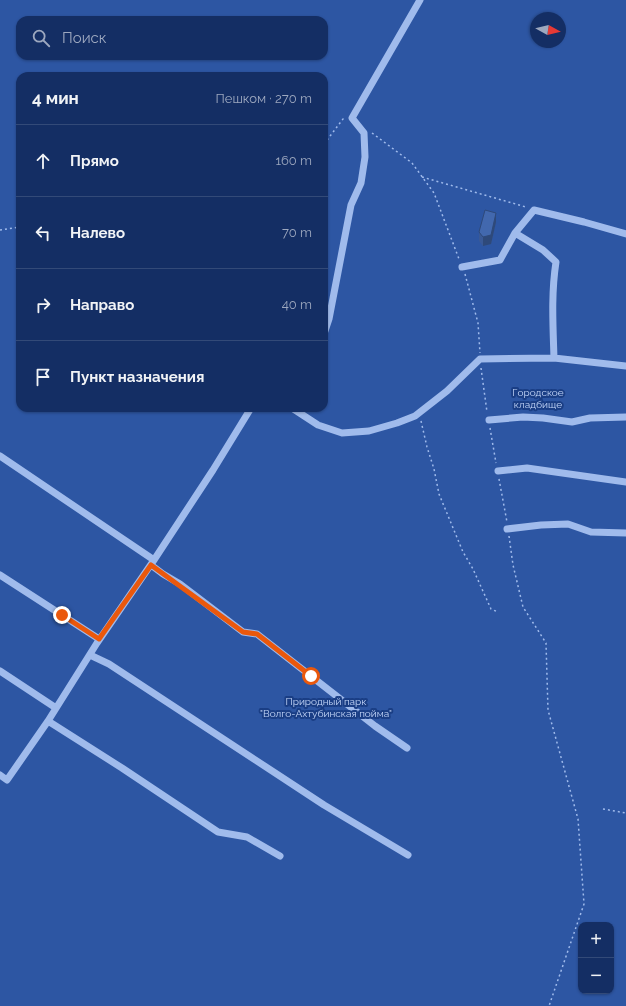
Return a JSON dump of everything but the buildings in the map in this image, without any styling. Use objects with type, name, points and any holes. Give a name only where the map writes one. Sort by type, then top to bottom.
[{"type":"street","points":[[328,323],[352,205],[361,182],[365,157],[364,133],[352,118],[420,0]]},
{"type":"street","points":[[462,267],[500,260],[515,233],[534,210],[626,234]]},
{"type":"street","points":[[515,233],[543,250],[556,262],[552,308],[554,358]]},
{"type":"street","points":[[298,412],[318,425],[342,433],[369,431],[397,423],[419,414],[463,377],[480,359],[554,358],[626,366]]},
{"type":"street","points":[[0,776],[7,780],[48,722],[99,639],[153,562],[248,412]]},
{"type":"street","points":[[489,420],[523,417],[572,422],[590,418],[626,417]]},
{"type":"street","points":[[0,456],[153,562],[243,632],[257,634],[375,726],[407,748]]},
{"type":"street","points":[[498,471],[527,468],[626,482]]},
{"type":"street","points":[[508,529],[541,525],[568,524],[591,532],[626,532]]},
{"type":"street","points":[[0,575],[99,639]]},
{"type":"street","points":[[90,655],[109,664],[324,805],[408,854]]},
{"type":"street","points":[[0,671],[56,708]]},
{"type":"street","points":[[48,722],[122,768],[218,832],[247,838],[280,856]]},
{"type":"path","points":[[422,177],[534,210]]},
{"type":"path","points":[[0,230],[16,228]]},
{"type":"path","points":[[419,414],[434,469],[439,494],[462,552],[474,570],[491,609],[498,612]]},
{"type":"path","points":[[603,809],[626,813]]},
{"type":"green space","name":"Природный парк \"Волго-Ахтубинская пойма\"","points":[[0,0],[626,0],[626,1006],[0,1006]]},
{"type":"route","points":[[62,615],[99,639],[151,565],[180,584],[243,632],[257,634],[311,676]]},
{"type":"park label","name":"Городское кладбище","points":[[538,398]]}]
